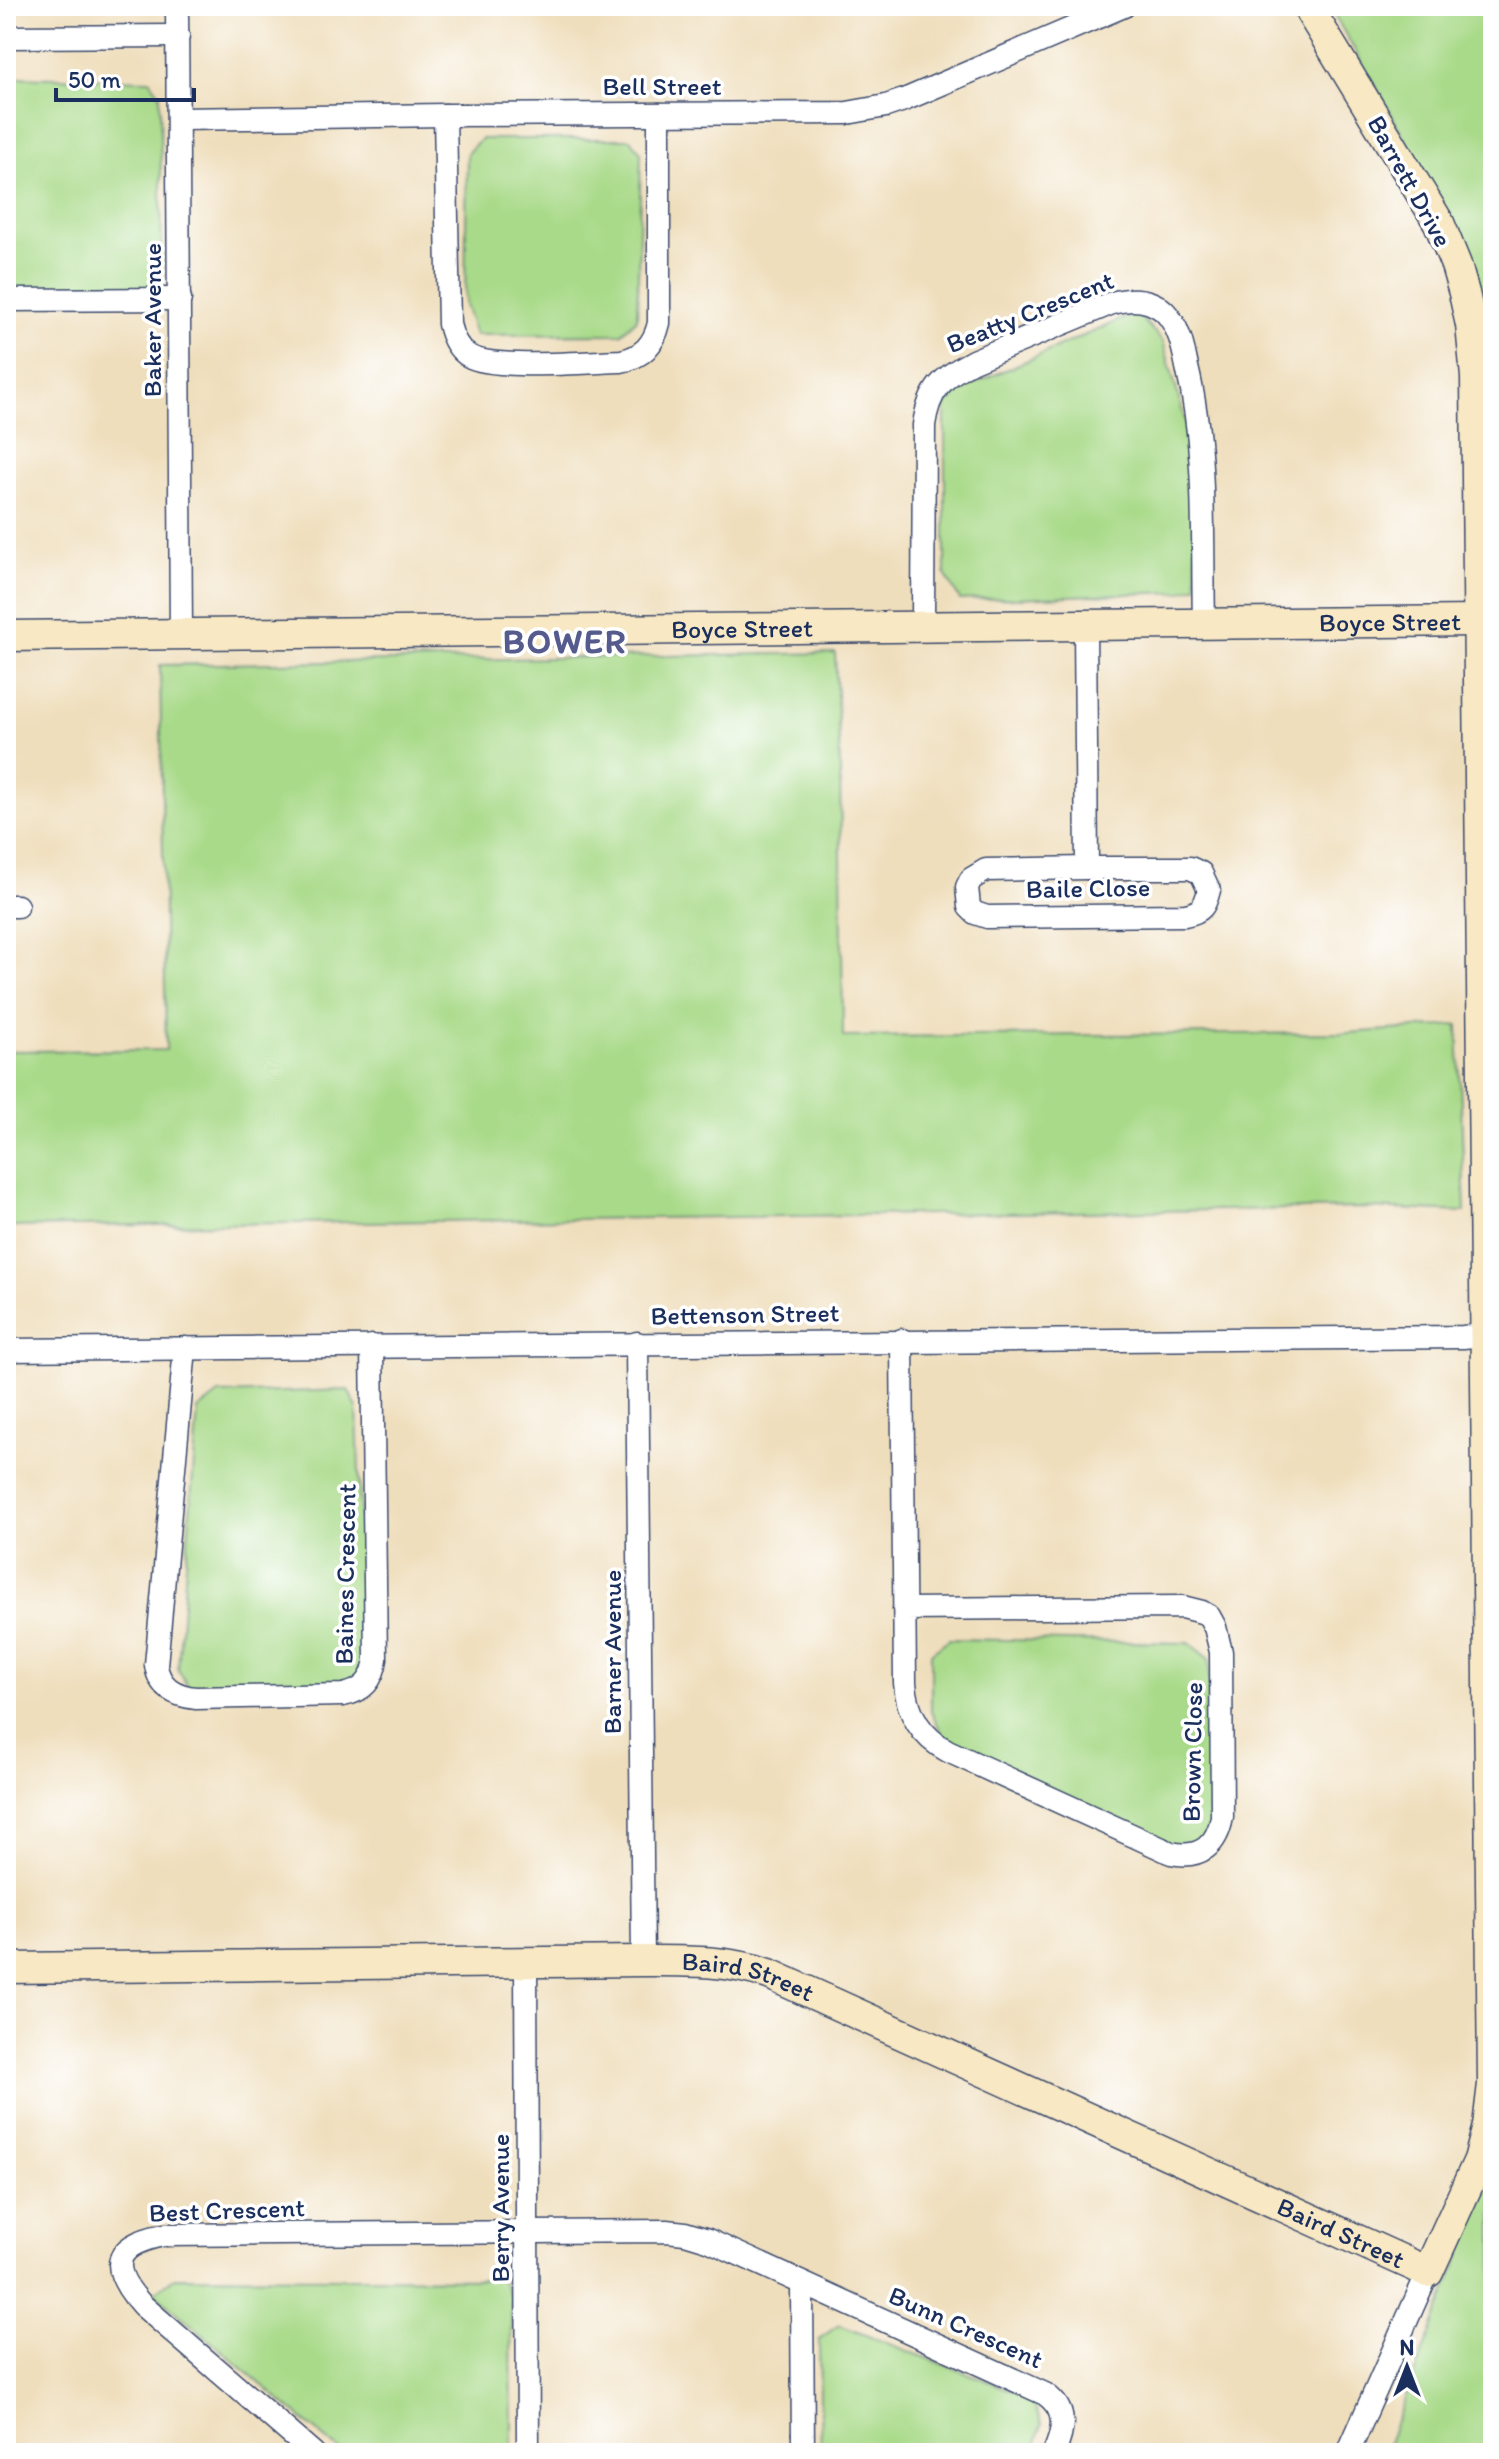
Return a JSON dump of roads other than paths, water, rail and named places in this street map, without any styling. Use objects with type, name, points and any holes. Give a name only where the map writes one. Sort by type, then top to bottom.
[{"type":"street","name":"Baker Avenue","points":[[177,6],[181,633]]},
{"type":"street","name":"Bell Street","points":[[179,119],[847,113],[886,106],[1124,6]]},
{"type":"street","name":"Barrett Drive","points":[[1307,6],[1439,223],[1464,293],[1471,325],[1476,377],[1477,621],[1490,1338],[1493,2084],[1488,2126],[1476,2168],[1348,2453]]},
{"type":"street","points":[[6,37],[178,36]]},
{"type":"street","points":[[445,115],[449,324],[461,350],[471,358],[498,364],[621,361],[634,359],[649,346],[659,323],[659,114]]},
{"type":"street","points":[[6,300],[180,299]]},
{"type":"street","name":"Beatty Crescent","points":[[923,626],[924,425],[936,387],[957,369],[973,361],[1112,303],[1137,299],[1161,309],[1177,329],[1196,403],[1200,441],[1204,623]]},
{"type":"street","name":"Boyce Street","points":[[6,636],[1477,621]]},
{"type":"street","name":"Baile Close","points":[[1085,625],[1087,868]]},
{"type":"street","name":"Baile Close","points":[[1087,868],[1190,868],[1201,873],[1209,890],[1203,909],[1185,915],[987,917],[969,907],[967,887],[971,879],[986,870],[1087,868]]},
{"type":"street","name":"Bettenson Street","points":[[6,1350],[902,1340],[1490,1338]]},
{"type":"street","name":"Brown Close","points":[[902,1340],[904,1609],[907,1701],[919,1728],[935,1745],[1171,1853],[1191,1854],[1215,1839],[1222,1817],[1221,1652],[1209,1616],[1182,1607],[904,1609]]},
{"type":"street","name":"Barner Avenue","points":[[637,1343],[643,1961]]},
{"type":"street","name":"Baines Crescent","points":[[185,1348],[156,1665],[165,1687],[182,1696],[196,1698],[343,1695],[361,1690],[372,1677],[376,1659],[372,1346]]},
{"type":"street","name":"Baird Street","points":[[6,1968],[722,1962],[769,1974],[1428,2272]]},
{"type":"street","name":"Berry Avenue","points":[[526,1963],[528,2453]]},
{"type":"street","name":"Bunn Crescent","points":[[528,2232],[667,2231],[708,2240],[1045,2394],[1058,2405],[1063,2418],[1061,2437],[1054,2453]]},
{"type":"street","name":"Best Crescent","points":[[313,2453],[131,2293],[124,2282],[120,2264],[121,2254],[128,2246],[164,2235],[528,2232]]},
{"type":"street","points":[[802,2284],[803,2453]]},
{"type":"district","name":"BOWER","points":[[565,641]]}]
